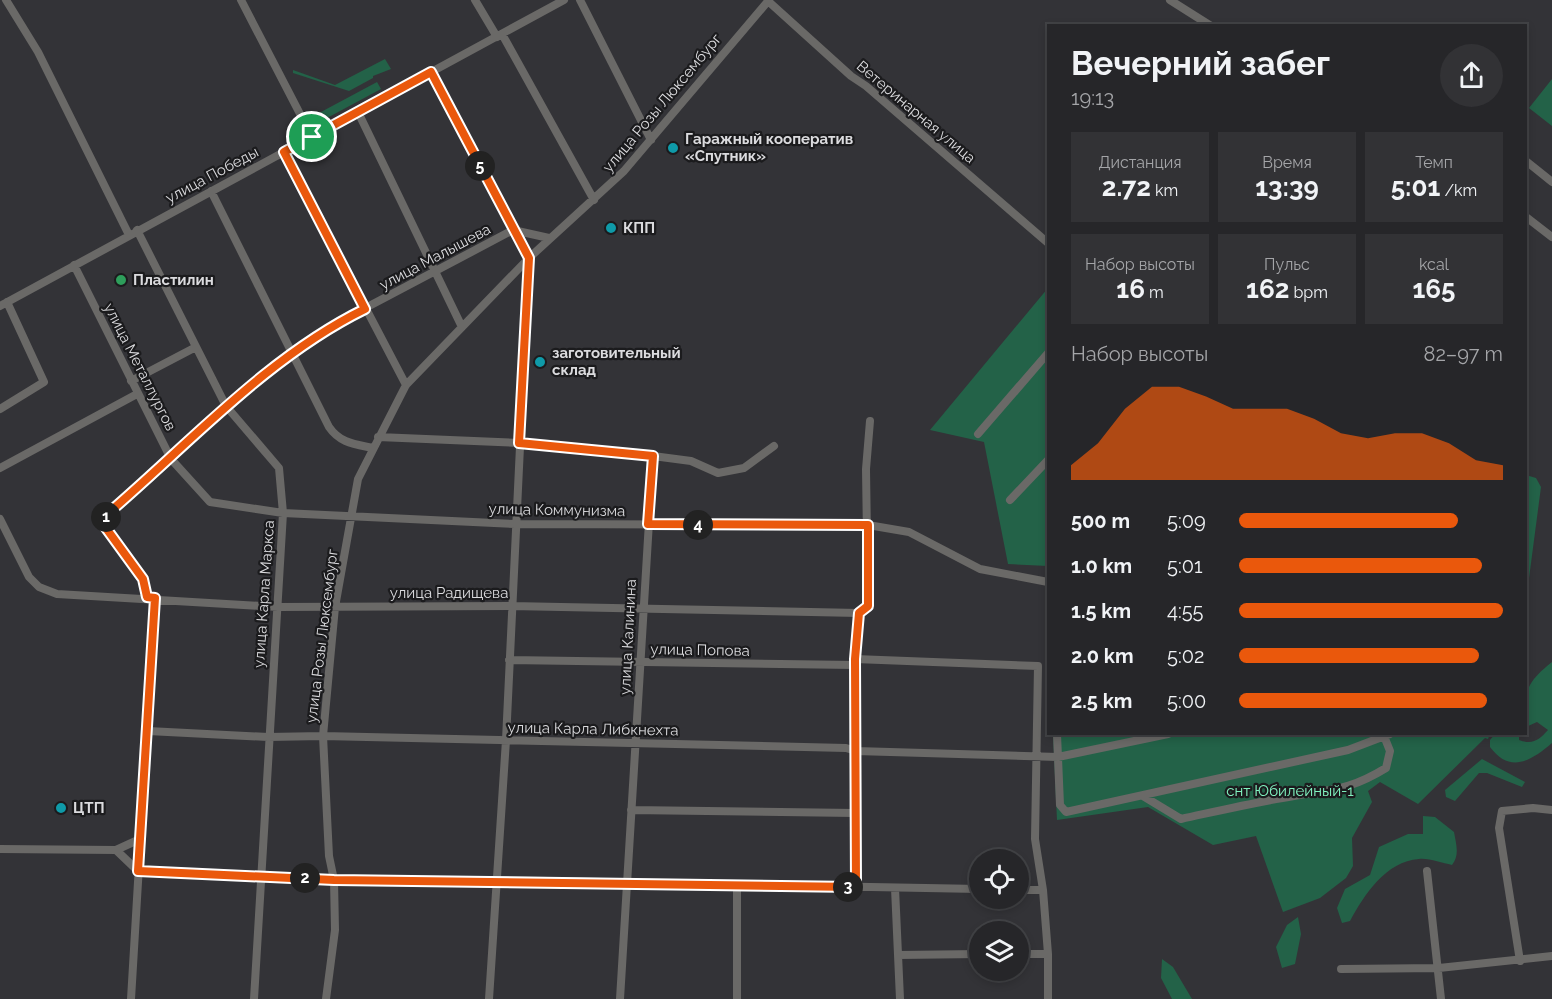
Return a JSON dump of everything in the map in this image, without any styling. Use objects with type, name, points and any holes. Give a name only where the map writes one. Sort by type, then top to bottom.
[{"type":"street","points":[[6,0],[38,52],[129,235]]},
{"type":"street","points":[[241,0],[312,137]]},
{"type":"street","points":[[475,0],[499,36],[594,200]]},
{"type":"street","name":"улица Победы","points":[[3,304],[564,0]]},
{"type":"street","points":[[580,0],[651,140]]},
{"type":"street","name":"улица Розы Люксембург","points":[[326,999],[335,930],[334,880],[329,856],[323,735],[336,607],[358,479],[406,384],[461,325],[549,238],[594,200],[651,140],[768,0]]},
{"type":"street","name":"Ветеринарная улица","points":[[768,0],[851,76],[867,86],[1047,242]]},
{"type":"street","points":[[1170,0],[1208,24]]},
{"type":"street","points":[[431,72],[529,258],[506,740],[489,999]]},
{"type":"street","points":[[358,112],[461,325]]},
{"type":"street","points":[[284,152],[406,384]]},
{"type":"street","points":[[1527,162],[1552,182]]},
{"type":"street","points":[[211,191],[336,438],[373,448]]},
{"type":"street","points":[[1527,218],[1552,237]]},
{"type":"street","name":"улица Карла Маркса","points":[[137,230],[226,406],[279,468],[283,513],[254,999]]},
{"type":"street","name":"улица Малышева","points":[[151,598],[143,579],[103,524],[106,515],[171,459],[226,406],[292,355],[365,309],[436,271],[513,231],[549,238]]},
{"type":"street","name":"улица Металлургов","points":[[74,265],[171,459],[210,502],[283,513]]},
{"type":"street","points":[[0,409],[44,382],[3,304]]},
{"type":"street","points":[[131,381],[196,347]]},
{"type":"street","points":[[978,434],[1047,354]]},
{"type":"street","points":[[0,468],[137,394]]},
{"type":"street","points":[[856,887],[855,662],[859,613],[868,606],[866,469],[870,421]]},
{"type":"street","points":[[378,437],[519,443],[653,456],[691,460],[722,473],[744,468],[774,446]]},
{"type":"street","name":"улица Калинина","points":[[620,999],[653,456]]},
{"type":"street","points":[[1010,500],[1047,461]]},
{"type":"street","name":"улица Коммунизма","points":[[283,513],[515,524],[868,525],[909,532],[980,569],[1047,582]]},
{"type":"street","name":"улица Радищева","points":[[0,519],[29,577],[39,588],[57,594],[278,607],[511,606],[859,613]]},
{"type":"street","points":[[131,999],[148,730],[151,598]]},
{"type":"street","name":"улица Попова","points":[[509,660],[640,663],[855,662],[1038,666],[1036,757]]},
{"type":"street","name":"улица Карла Либкнехта","points":[[148,730],[268,737],[323,735],[846,748],[856,751],[1036,757],[1058,757],[1163,735]]},
{"type":"street","points":[[1057,735],[1060,805],[1066,812],[1348,750],[1387,735],[1390,751],[1386,768],[1363,782],[1330,792],[1296,795],[1180,819],[1143,796]]},
{"type":"street","points":[[1036,757],[1035,839],[1043,890],[1048,954],[1048,999]]},
{"type":"street","points":[[1520,961],[1499,828],[1502,811],[1533,807],[1552,810]]},
{"type":"street","points":[[631,810],[855,813]]},
{"type":"street","points":[[0,849],[116,850],[141,839]]},
{"type":"street","points":[[116,850],[138,871],[334,880],[497,880],[969,890]]},
{"type":"street","points":[[1427,871],[1442,999]]},
{"type":"street","points":[[737,886],[737,999]]},
{"type":"street","points":[[895,888],[900,999]]},
{"type":"street","points":[[1029,890],[1043,890]]},
{"type":"street","points":[[898,955],[969,954]]},
{"type":"street","points":[[1029,954],[1048,954]]},
{"type":"street","points":[[1341,969],[1439,968],[1552,956]]},
{"type":"green space","points":[[385,59],[391,69],[373,76],[349,91],[293,73],[293,70],[335,85]]},
{"type":"green space","points":[[1552,79],[1552,126],[1529,108]]},
{"type":"green space","points":[[377,82],[381,89],[314,125],[306,120]]},
{"type":"green space","points":[[1047,289],[1047,566],[1008,564],[984,442],[930,430]]},
{"type":"green space","points":[[1527,475],[1536,478],[1541,487],[1527,593]]},
{"type":"green space","points":[[1552,662],[1552,743],[1536,755],[1521,762],[1505,760],[1490,747],[1490,740],[1494,735],[1519,735],[1519,740],[1532,742],[1548,730],[1537,722],[1527,727],[1528,690]]},
{"type":"green space","name":"снт Юбилейный-1","points":[[1053,735],[1490,735],[1418,804],[1380,782],[1368,791],[1372,802],[1352,838],[1353,866],[1346,878],[1320,898],[1283,912],[1256,836],[1213,845],[1148,807],[1057,820]]},
{"type":"green space","points":[[1482,759],[1525,782],[1522,787],[1487,773],[1479,773],[1455,801],[1446,797],[1445,790]]},
{"type":"green space","points":[[1423,816],[1435,817],[1454,832],[1457,853],[1452,865],[1423,859],[1407,861],[1396,866],[1369,890],[1350,921],[1342,923],[1337,908],[1345,889],[1370,875],[1379,847],[1408,834],[1423,834]]},
{"type":"green space","points":[[1298,917],[1301,934],[1295,964],[1282,968],[1276,947],[1287,925]]},
{"type":"green space","points":[[1162,959],[1173,967],[1192,999],[1172,999],[1161,978]]},
{"type":"place","name":"Гаражный кооператив «Спутник»","points":[[673,148]]},
{"type":"place","name":"КПП","points":[[611,228]]},
{"type":"place","name":"Пластилин","points":[[121,280]]},
{"type":"place","name":"заготовительный склад","points":[[540,362]]},
{"type":"place","name":"ЦТП","points":[[61,808]]},
{"type":"route","points":[[431,72],[529,258],[519,443],[653,456],[648,524],[868,525],[868,606],[859,613],[855,659],[856,887],[497,880],[334,880],[138,871],[155,598],[147,597],[143,579],[103,524],[106,515],[171,459],[226,406],[292,355],[365,309],[284,152],[312,137],[431,72]]}]
